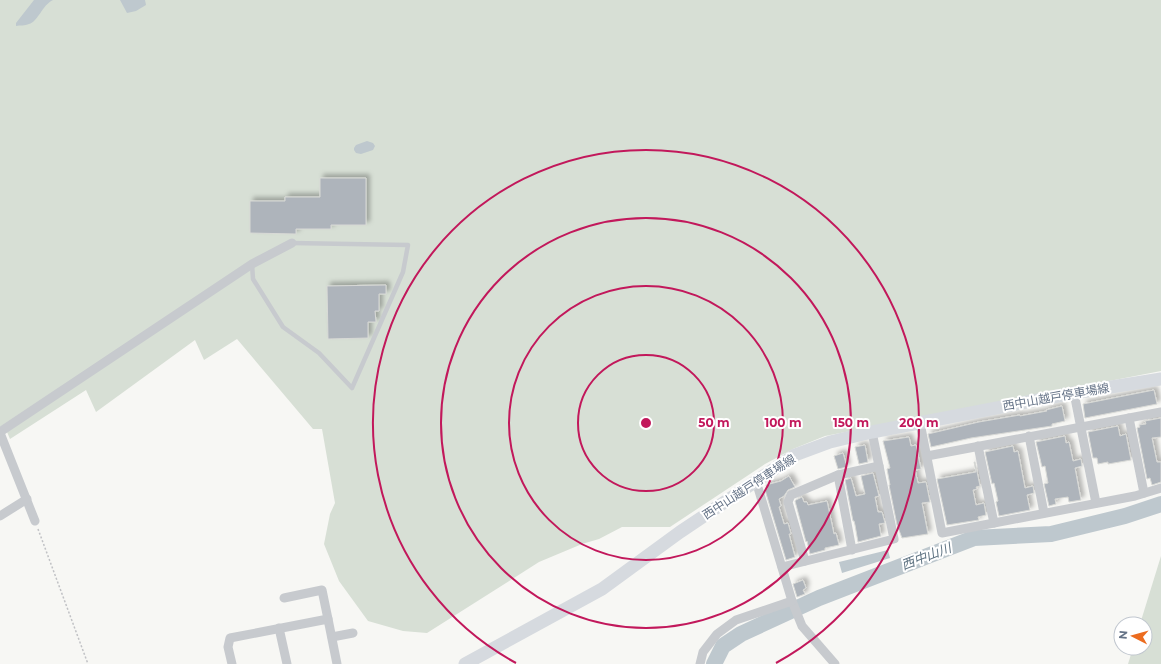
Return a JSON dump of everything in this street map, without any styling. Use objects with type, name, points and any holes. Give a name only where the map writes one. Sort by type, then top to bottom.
[{"type":"main road","name":"西中山越戸停車場線","points":[[467,664],[602,589],[680,532],[795,456],[830,442],[872,432],[1074,393],[1161,379]]},
{"type":"street","points":[[35,521],[0,432],[252,264],[292,243]]},
{"type":"street","points":[[1074,393],[1096,504]]},
{"type":"street","points":[[927,456],[1080,426],[1161,412]]},
{"type":"street","points":[[1128,418],[1144,493]]},
{"type":"street","points":[[920,423],[942,533],[1096,504],[1161,488]]},
{"type":"street","points":[[782,567],[894,539],[872,432]]},
{"type":"street","points":[[1029,436],[1044,513]]},
{"type":"street","points":[[978,446],[994,523]]},
{"type":"street","points":[[806,561],[788,502],[791,495],[838,475],[879,466]]},
{"type":"street","points":[[838,475],[852,550]]},
{"type":"street","points":[[756,482],[792,602],[800,622],[836,664]]},
{"type":"street","points":[[0,516],[27,499]]},
{"type":"street","points":[[284,598],[322,590],[337,664]]},
{"type":"street","points":[[700,664],[703,652],[717,634],[736,620],[792,602]]},
{"type":"street","points":[[232,664],[228,647],[230,638],[328,619]]},
{"type":"street","points":[[279,628],[287,664]]},
{"type":"street","points":[[332,637],[353,633]]},
{"type":"lane","points":[[252,264],[253,279],[283,327],[319,353],[352,388],[403,272],[408,245],[292,243]]},
{"type":"path","points":[[35,521],[88,664]]},
{"type":"shaded area","points":[[0,0],[1161,0],[1161,371],[825,436],[793,449],[765,464],[670,527],[622,527],[599,539],[582,544],[539,562],[427,633],[403,631],[368,621],[339,581],[324,544],[330,514],[335,503],[322,429],[313,429],[237,339],[204,360],[195,340],[96,412],[86,390],[10,439],[4,425],[0,427]]},
{"type":"shaded area","points":[[34,0],[53,0],[49,2],[32,23],[16,26],[16,23]]},
{"type":"shaded area","points":[[120,0],[145,0],[146,5],[136,11],[127,13]]},
{"type":"shaded area","points":[[367,141],[373,143],[375,146],[373,150],[361,154],[356,153],[354,148],[356,145]]},
{"type":"shaded area","points":[[888,550],[890,558],[842,573],[839,562]]},
{"type":"shaded area","points":[[1161,556],[1161,664],[1128,664],[1130,656],[1153,656],[1153,616],[1142,616]]},
{"type":"building","points":[[320,178],[366,178],[366,225],[331,225],[331,229],[296,229],[296,234],[250,233],[250,201],[285,201],[285,197],[320,197]]},
{"type":"building","points":[[386,285],[386,294],[379,294],[379,311],[375,311],[376,322],[368,322],[368,338],[328,339],[327,286]]},
{"type":"building","points":[[1154,390],[1157,404],[1085,418],[1083,404]]},
{"type":"building","points":[[1062,406],[1065,421],[1052,424],[1052,426],[971,438],[931,447],[928,434],[979,422],[1047,411],[1046,410]]},
{"type":"building","points":[[1161,418],[1161,437],[1152,438],[1157,462],[1161,462],[1161,482],[1152,485],[1150,478],[1147,479],[1137,428],[1140,427],[1139,425],[1146,424],[1145,421]]},
{"type":"building","points":[[1118,426],[1120,436],[1126,434],[1131,460],[1108,464],[1108,462],[1098,464],[1097,458],[1093,458],[1088,432]]},
{"type":"building","points":[[1065,436],[1066,443],[1069,442],[1073,461],[1081,459],[1082,466],[1075,468],[1081,500],[1069,502],[1068,497],[1055,499],[1056,504],[1049,506],[1044,484],[1048,483],[1045,466],[1042,467],[1036,442]]},
{"type":"building","points":[[909,437],[911,446],[916,445],[921,469],[915,470],[918,483],[926,482],[930,502],[922,503],[928,534],[902,538],[897,525],[889,485],[887,469],[890,468],[883,441]]},
{"type":"building","points":[[865,445],[868,462],[859,464],[855,447]]},
{"type":"building","points":[[1013,446],[1014,452],[1018,451],[1025,488],[1033,486],[1034,493],[1027,495],[1030,510],[999,516],[996,502],[998,501],[994,483],[992,484],[985,452]]},
{"type":"building","points":[[843,453],[847,467],[838,469],[834,456]]},
{"type":"building","points":[[974,462],[980,486],[973,490],[976,505],[984,503],[986,515],[978,517],[979,520],[947,525],[937,479],[976,472]]},
{"type":"building","points":[[873,473],[879,496],[875,497],[878,512],[882,512],[885,523],[879,524],[881,536],[858,542],[845,480],[851,478],[856,496],[865,494],[861,476]]},
{"type":"building","points":[[789,476],[795,487],[788,490],[784,496],[779,499],[781,506],[779,507],[784,524],[788,523],[791,534],[789,534],[795,557],[786,560],[765,490],[767,489],[766,485],[781,481]]},
{"type":"building","points":[[802,497],[804,502],[807,502],[808,505],[827,501],[834,534],[836,533],[839,545],[825,548],[825,550],[810,554],[795,501]]},
{"type":"building","points":[[803,580],[806,588],[803,590],[805,594],[797,597],[793,584]]},
{"type":"waterway","name":"西中山川","points":[[714,664],[723,646],[741,634],[819,598],[974,538],[1051,534],[1125,516],[1161,504]]}]
